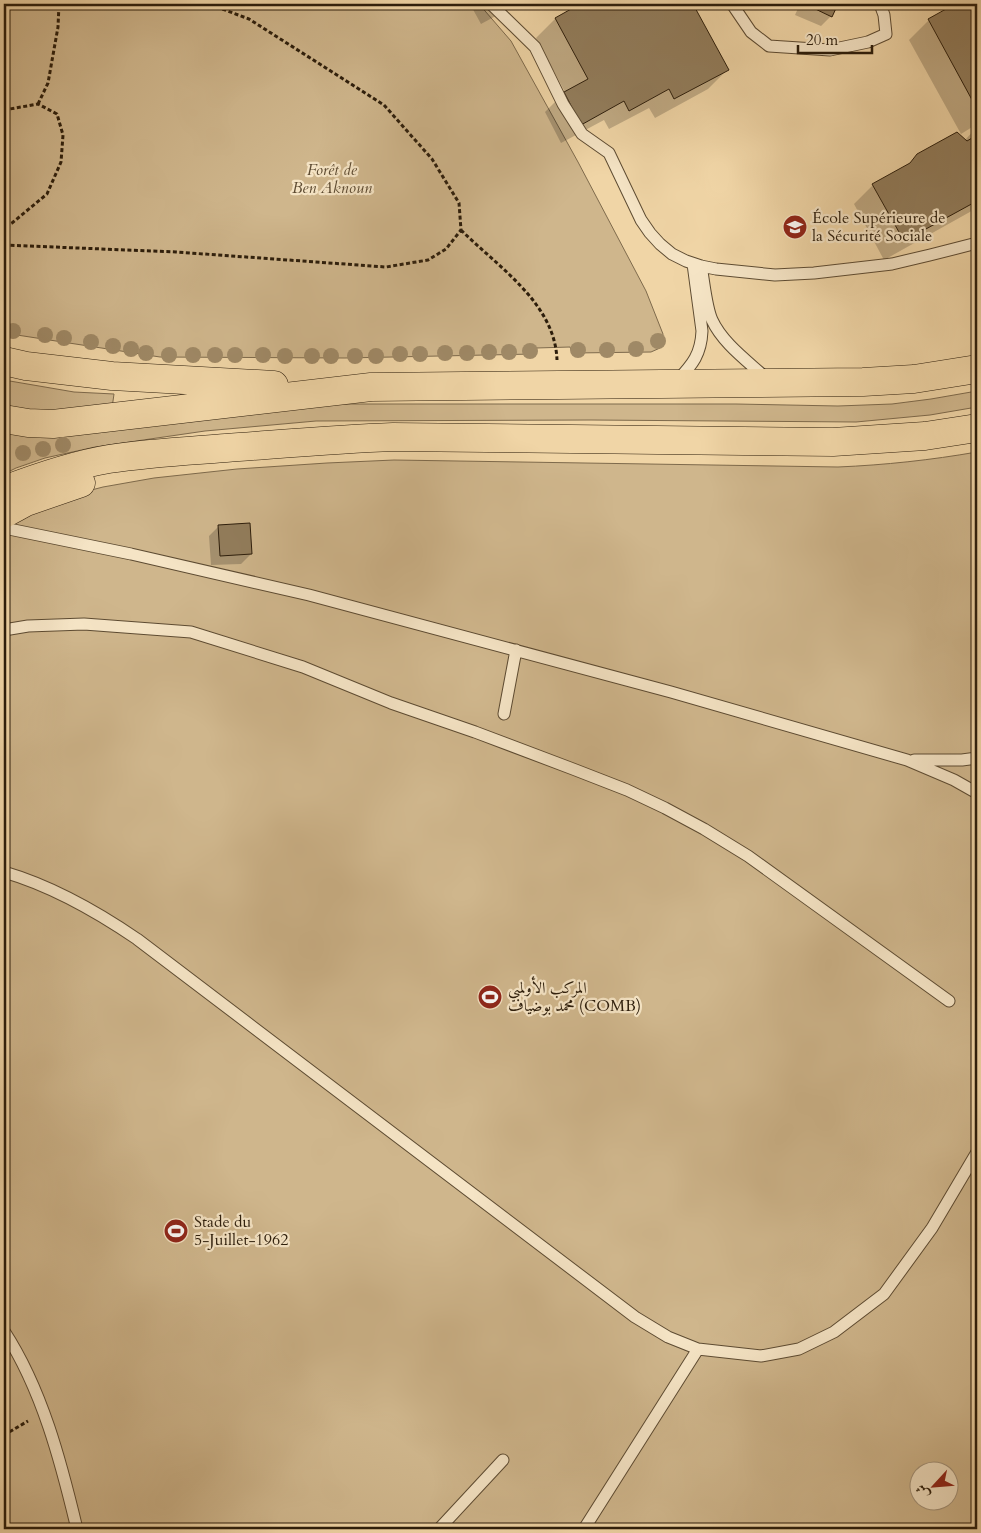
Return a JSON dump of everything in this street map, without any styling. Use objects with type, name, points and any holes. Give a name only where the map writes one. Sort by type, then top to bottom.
[{"type":"highway","points":[[4,362],[131,378],[370,388],[863,382],[914,379],[977,369]]},
{"type":"highway","points":[[4,419],[28,423],[53,424],[370,388]]},
{"type":"highway","points":[[4,490],[35,478],[108,459],[330,440],[393,437],[834,442],[924,436],[977,428]]},
{"type":"highway","points":[[4,514],[26,502],[88,480],[140,455]]},
{"type":"lane","points":[[491,4],[535,47],[562,104],[582,134],[609,153],[641,220],[660,244],[672,254],[697,265],[775,275],[814,273],[892,264],[977,242]]},
{"type":"lane","points":[[732,4],[751,32],[769,46],[830,50],[868,42],[886,34],[884,15],[880,4]]},
{"type":"lane","points":[[697,265],[711,319],[716,327],[737,351],[771,383]]},
{"type":"lane","points":[[674,384],[692,365],[697,357],[702,340],[697,265]]},
{"type":"lane","points":[[4,528],[309,594],[671,692],[907,760],[954,780],[977,793]]},
{"type":"lane","points":[[4,630],[28,626],[84,624],[191,632],[303,667],[392,703],[573,769],[650,800],[704,829],[748,856],[949,1001]]},
{"type":"lane","points":[[504,714],[516,650]]},
{"type":"lane","points":[[907,760],[962,760],[977,758]]},
{"type":"lane","points":[[4,872],[62,894],[113,922],[635,1317],[668,1337],[698,1349],[761,1356],[799,1349],[834,1332],[884,1294],[932,1228],[977,1152]]},
{"type":"lane","points":[[4,1331],[16,1350],[44,1412],[65,1478],[77,1529]]},
{"type":"lane","points":[[584,1529],[698,1349]]},
{"type":"lane","points":[[440,1529],[503,1460]]},
{"type":"path","points":[[38,104],[48,83],[58,27],[59,4]]},
{"type":"path","points":[[4,245],[176,252],[386,267],[428,260],[446,249],[461,230],[460,203],[432,159],[384,105],[249,18],[209,4]]},
{"type":"path","points":[[4,110],[38,104],[57,114],[64,135],[60,162],[47,194],[12,223],[4,227]]},
{"type":"path","points":[[461,230],[482,252],[526,290],[540,310],[556,347],[558,385]]},
{"type":"path","points":[[4,1434],[44,1412]]},
{"type":"green space","name":"Forêt de Ben Aknoun","points":[[4,4],[479,4],[511,41],[646,291],[663,334],[660,348],[651,352],[574,353],[570,347],[536,348],[534,354],[345,358],[160,357],[4,333]]},
{"type":"green space","points":[[4,380],[74,392],[114,394],[112,408],[63,413],[4,410]]},
{"type":"green space","points":[[977,391],[977,407],[930,415],[856,422],[591,420],[316,421],[205,431],[95,447],[45,458],[4,474],[4,429],[311,404],[736,404],[838,406],[892,404]]},
{"type":"green space","name":"المركب الأولمبي محمد بوضياف (COMB)","points":[[977,452],[977,1529],[4,1529],[4,523],[49,501],[103,487],[154,478],[237,469],[394,460],[838,467],[925,460]]},
{"type":"building","points":[[580,4],[662,4],[664,8],[672,4],[693,4],[729,70],[674,99],[669,89],[629,111],[624,101],[581,125],[564,92],[588,79],[555,18]]},
{"type":"building","points":[[805,4],[838,4],[832,17]]},
{"type":"building","points":[[955,4],[977,4],[977,109],[928,19]]},
{"type":"building","points":[[957,132],[967,141],[977,135],[977,201],[904,241],[872,184],[910,163],[917,154]]},
{"type":"building","points":[[250,523],[252,554],[220,556],[218,525]]},
{"type":"place","name":"École Supérieure de la Sécurité Sociale","points":[[795,227]]},
{"type":"place","name":"المركب الأولمبي محمد بوضياف (COMB)","points":[[490,997]]},
{"type":"place","name":"Stade du 5-Juillet-1962","points":[[176,1231]]}]
